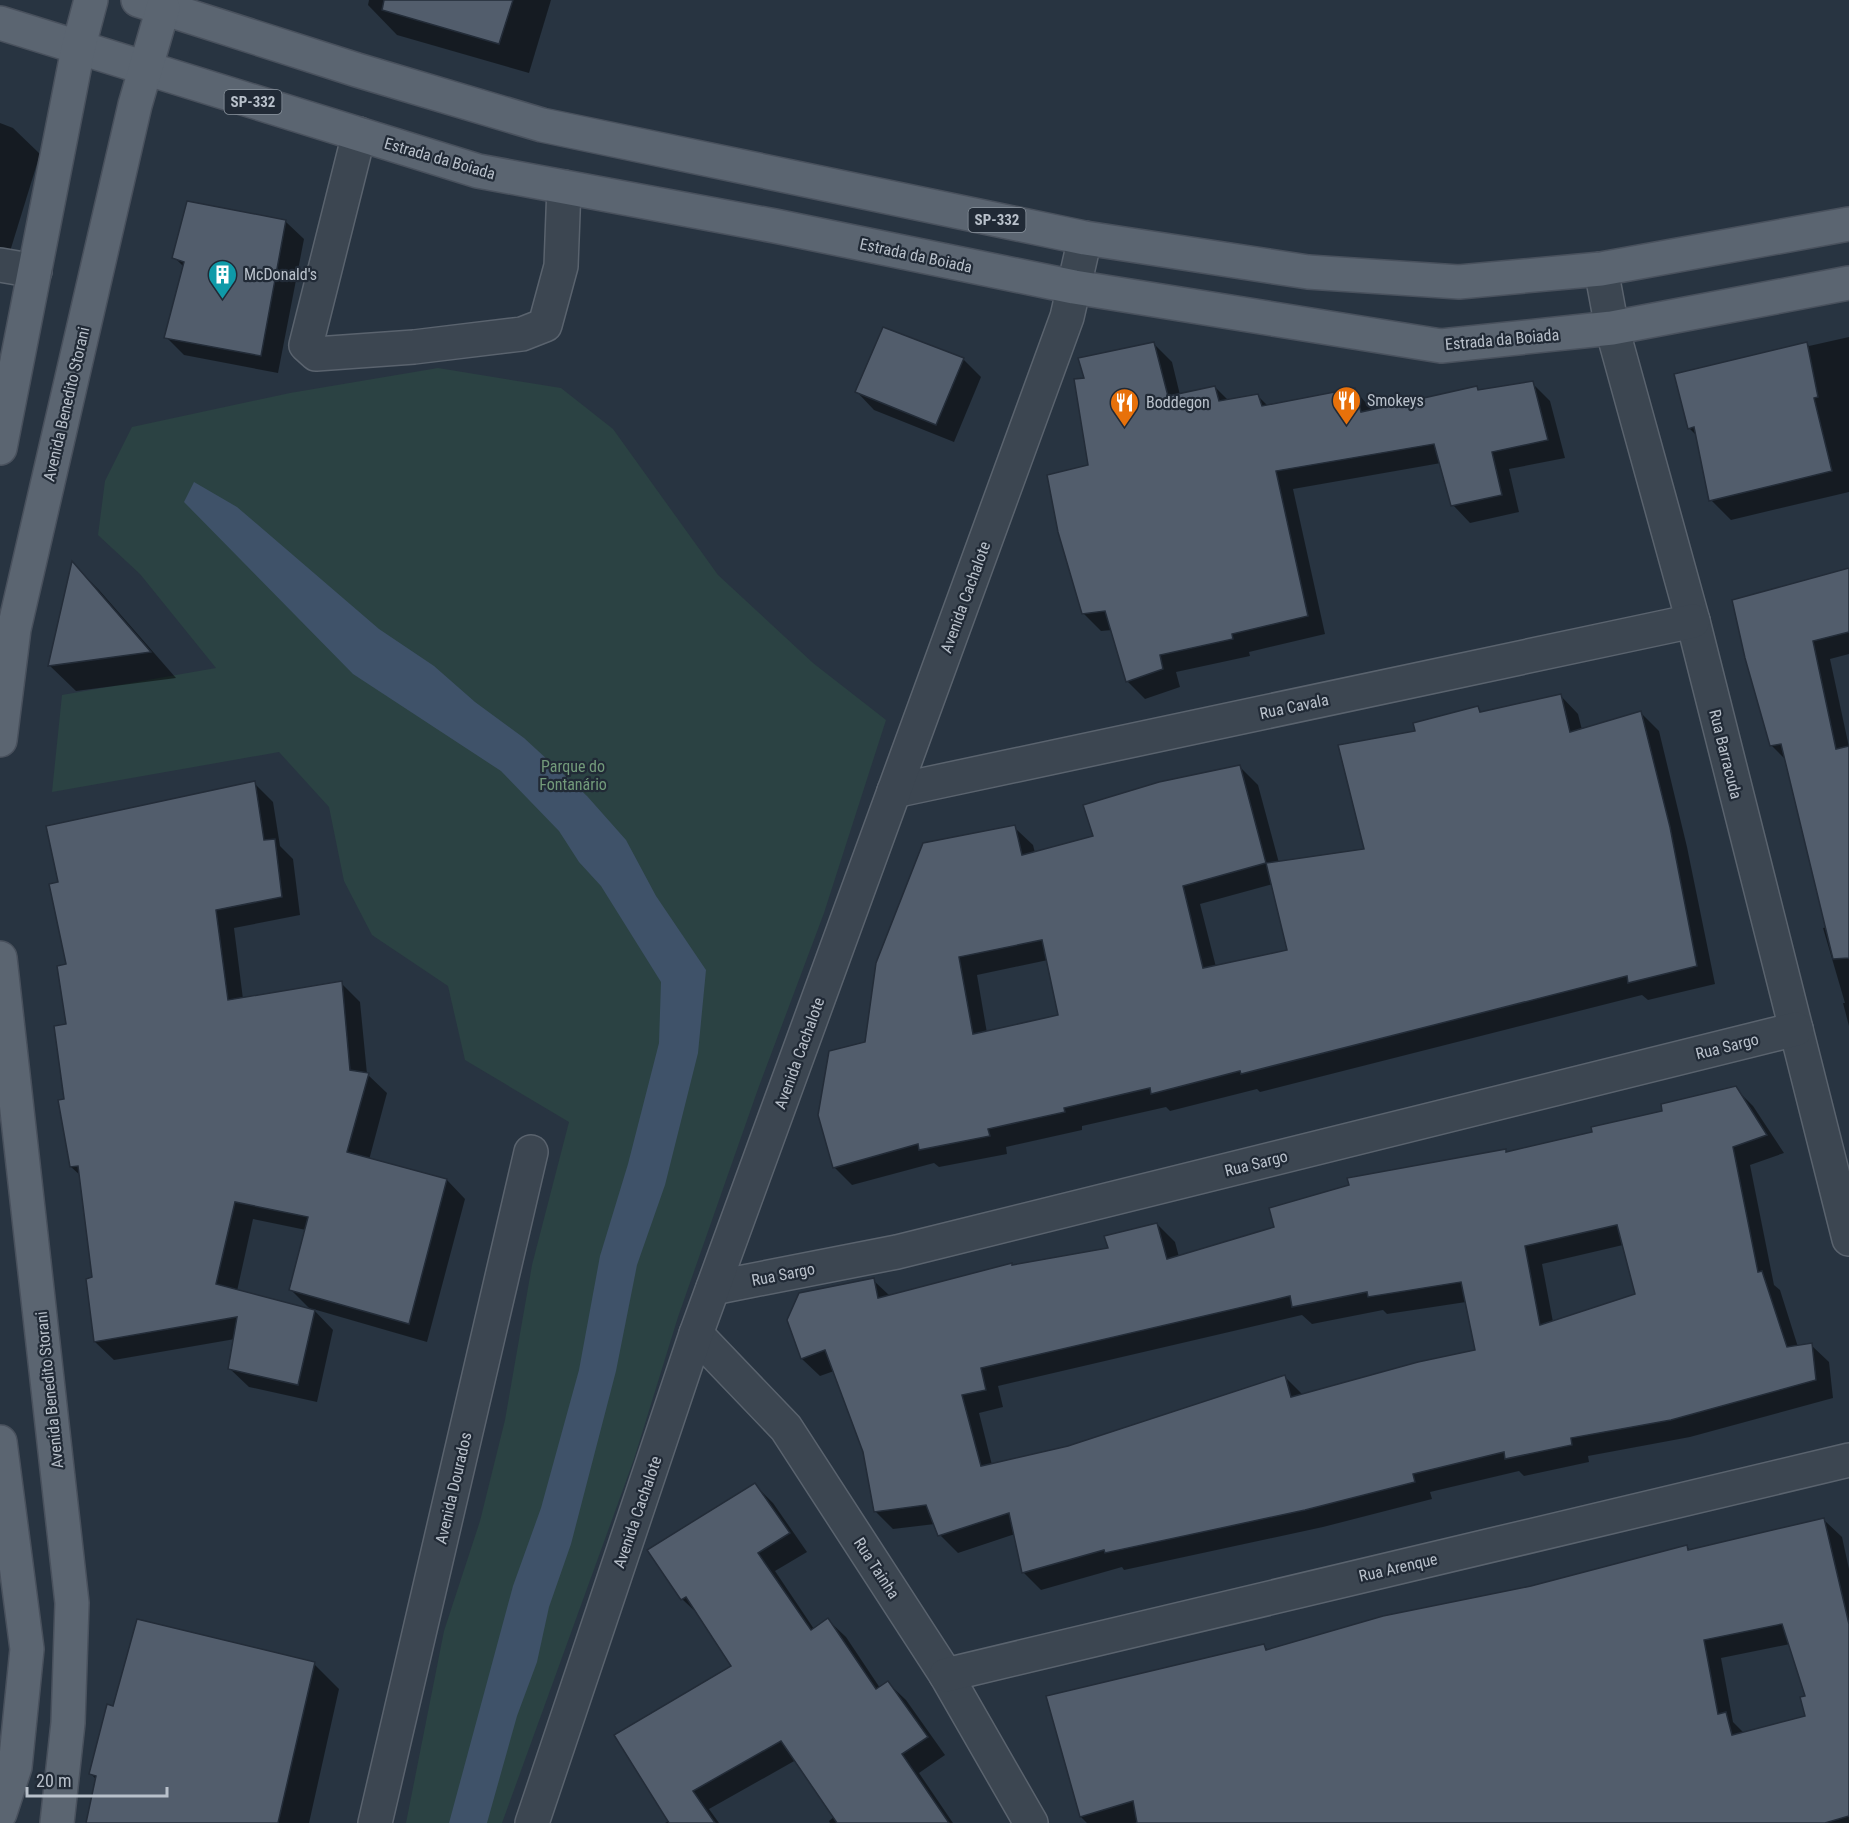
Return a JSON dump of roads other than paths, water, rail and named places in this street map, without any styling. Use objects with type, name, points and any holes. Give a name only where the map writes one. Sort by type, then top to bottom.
[{"type":"main road","points":[[0,448],[78,49],[91,0]]},
{"type":"main road","name":"Avenida Benedito Storani","points":[[0,740],[14,629],[135,105],[147,70],[150,4]]},
{"type":"main road","name":"SP-332","points":[[150,4],[542,125],[1085,238],[1308,272],[1459,282],[1601,269],[1849,225]]},
{"type":"main road","name":"Estrada da Boiada","points":[[0,23],[478,171],[775,226],[1074,287],[1441,346],[1612,328],[1849,283]]},
{"type":"main road","name":"Avenida Benedito Storani","points":[[0,958],[72,1603],[68,1723],[57,1823]]},
{"type":"main road","points":[[0,1442],[27,1649],[0,1812]]},
{"type":"street","points":[[358,134],[306,345],[316,354],[414,347],[522,334],[545,325],[561,266],[564,187]]},
{"type":"street","name":"Avenida Cachalote","points":[[532,1823],[696,1334],[1067,317],[1085,238]]},
{"type":"street","points":[[0,266],[35,271]]},
{"type":"street","name":"Rua Barracuda","points":[[1601,269],[1612,328],[1693,621],[1849,1239]]},
{"type":"street","name":"Rua Cavala","points":[[894,791],[1693,621]]},
{"type":"street","name":"Rua Sargo","points":[[713,1288],[897,1252],[1796,1029]]},
{"type":"street","name":"Avenida Dourados","points":[[375,1823],[531,1152]]},
{"type":"street","name":"Rua Tainha","points":[[696,1334],[786,1428],[946,1675],[1031,1823]]},
{"type":"street","name":"Rua Arenque","points":[[946,1675],[1849,1460]]},
{"type":"water","points":[[194,482],[237,507],[379,629],[434,666],[475,702],[524,738],[587,796],[626,840],[656,896],[706,970],[698,1053],[665,1185],[637,1265],[616,1371],[571,1544],[549,1607],[537,1662],[517,1716],[487,1823],[449,1823],[513,1586],[541,1508],[579,1370],[600,1256],[628,1164],[659,1043],[661,982],[601,886],[579,862],[559,831],[501,771],[353,674],[184,502]]},
{"type":"place","name":"McDonald's","points":[[223,300]]},
{"type":"place","name":"Smokeys","points":[[1346,426]]},
{"type":"place","name":"Boddegon","points":[[1125,428]]},
{"type":"park label","name":"Parque do Fontanário","points":[[573,775]]}]
